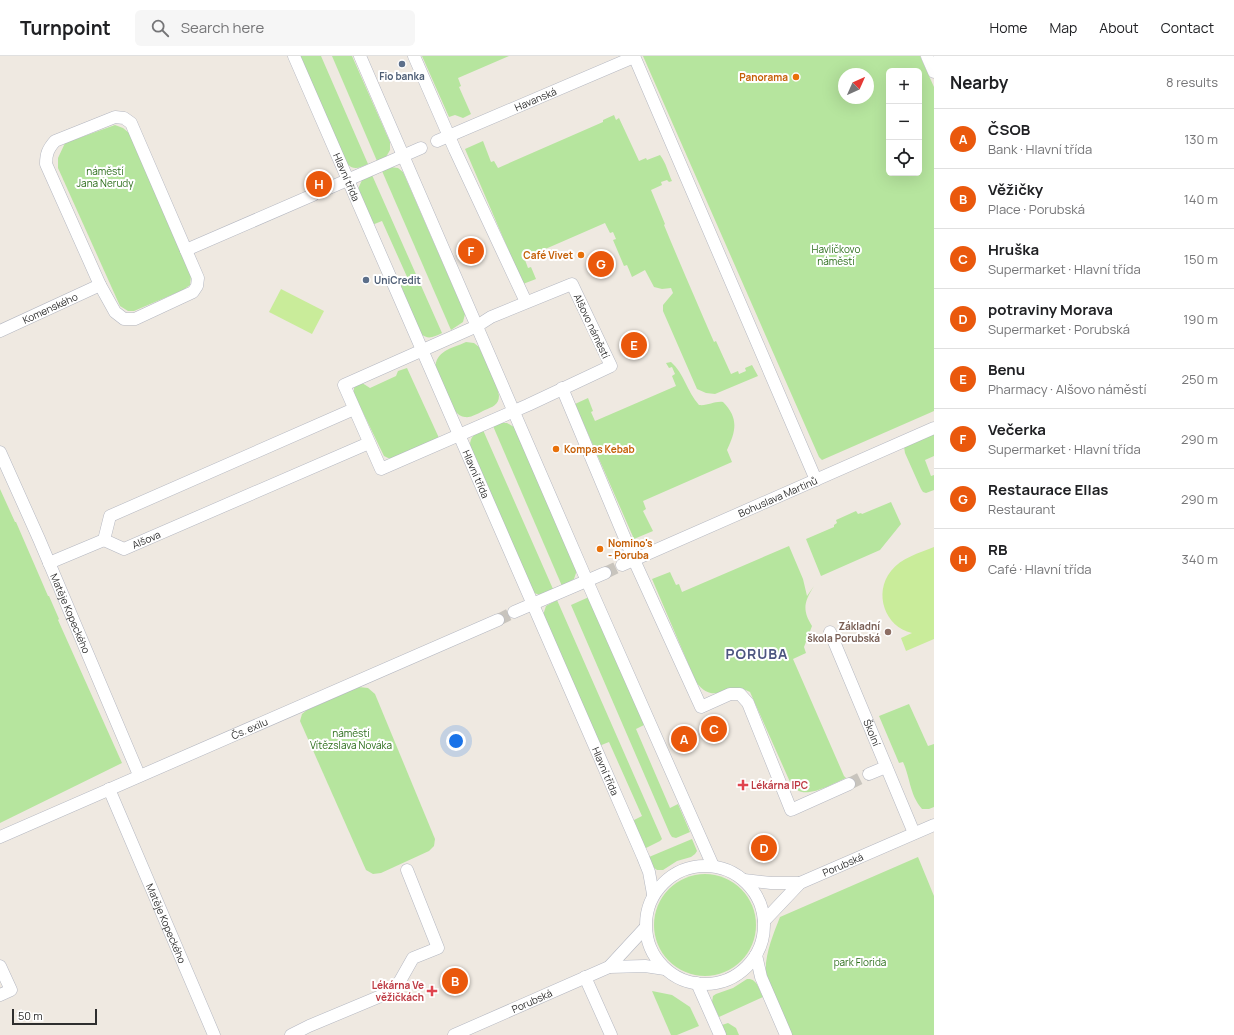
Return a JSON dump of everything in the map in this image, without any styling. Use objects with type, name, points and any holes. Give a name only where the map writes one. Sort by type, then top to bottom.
[{"type":"street","name":"Hlavní třída","points":[[294,56],[649,872],[653,894]]},
{"type":"street","points":[[360,56],[587,581],[713,866]]},
{"type":"street","points":[[414,56],[443,138],[526,302]]},
{"type":"street","points":[[634,56],[816,480]]},
{"type":"street","name":"Havanská","points":[[443,138],[634,56]]},
{"type":"street","points":[[927,56],[934,72]]},
{"type":"street","points":[[115,117],[124,118],[131,123],[186,250],[198,278],[197,286],[193,292],[135,319],[124,319],[114,312],[100,285],[46,164],[46,154],[50,146],[56,141],[115,117]]},
{"type":"street","points":[[329,188],[421,148]]},
{"type":"street","points":[[186,250],[313,195]]},
{"type":"street","name":"Alšovo náměstí","points":[[422,350],[477,326],[491,317],[572,284],[611,366],[459,434]]},
{"type":"street","name":"Komenského","points":[[0,331],[100,285]]},
{"type":"street","points":[[422,350],[344,385],[354,409],[381,469],[459,434]]},
{"type":"street","points":[[562,388],[634,560],[701,707],[730,694],[740,694],[748,703],[791,810],[849,784]]},
{"type":"street","points":[[49,563],[104,540],[110,516],[354,409]]},
{"type":"street","name":"Bohuslava Martinů","points":[[622,565],[934,428]]},
{"type":"street","name":"Alšova","points":[[104,540],[124,549],[369,443]]},
{"type":"street","name":"Matěje Kopeckého","points":[[0,452],[139,775]]},
{"type":"street","points":[[514,612],[605,573]]},
{"type":"street","name":"Čs. exilu","points":[[0,837],[109,788],[498,620]]},
{"type":"street","name":"Školní","points":[[830,632],[914,833]]},
{"type":"street","points":[[869,774],[886,767]]},
{"type":"street","name":"Matěje Kopeckého","points":[[109,788],[214,1035]]},
{"type":"street","name":"Porubská","points":[[764,921],[800,883],[934,825]]},
{"type":"street","points":[[701,865],[724,868],[735,873],[744,880],[758,899],[764,921],[764,933],[761,944],[756,955],[745,968],[731,978],[708,984],[697,983],[680,978],[665,969],[651,950],[647,940],[645,928],[648,905],[653,894],[660,885],[679,871],[701,865]]},
{"type":"street","points":[[291,1035],[388,993],[400,981],[413,958],[438,948],[407,870]]},
{"type":"street","points":[[744,880],[777,883],[800,883]]},
{"type":"street","name":"Porubská","points":[[609,967],[645,928]]},
{"type":"street","points":[[756,955],[761,978],[786,1035]]},
{"type":"street","points":[[0,966],[11,990],[0,995]]},
{"type":"street","name":"Porubská","points":[[454,1035],[609,967],[645,966],[665,969]]},
{"type":"street","points":[[585,977],[611,1035]]},
{"type":"street","points":[[697,983],[720,1035]]},
{"type":"green space","points":[[299,56],[321,56],[368,164],[359,168],[354,168],[346,163]]},
{"type":"green space","points":[[332,56],[352,56],[390,142],[390,150],[386,157],[377,161]]},
{"type":"green space","points":[[422,56],[509,56],[458,78],[461,86],[459,87],[471,114],[463,118],[455,115],[449,117]]},
{"type":"green space","name":"Havlíčkovo náměstí","points":[[643,56],[920,56],[934,87],[934,411],[822,460],[819,457]]},
{"type":"green space","points":[[614,115],[616,120],[619,118],[639,161],[646,158],[647,160],[660,155],[665,164],[672,181],[669,182],[667,180],[661,182],[662,185],[651,190],[665,224],[664,225],[714,342],[716,341],[731,374],[738,371],[739,374],[746,371],[745,368],[752,365],[758,376],[715,394],[706,393],[697,389],[663,311],[663,305],[673,293],[671,288],[662,289],[654,287],[645,270],[632,277],[627,265],[624,266],[613,240],[616,239],[613,232],[610,233],[605,223],[527,257],[525,260],[528,268],[531,267],[536,279],[523,284],[465,149],[483,141],[491,162],[494,161],[498,168],[603,122],[603,120]]},
{"type":"green space","name":"náměstí Jana Nerudy","points":[[115,125],[123,128],[129,133],[191,276],[190,285],[183,290],[134,311],[128,311],[120,306],[58,168],[58,158],[65,143]]},
{"type":"green space","points":[[390,167],[398,168],[403,172],[465,314],[463,322],[451,330],[382,171]]},
{"type":"green space","points":[[372,175],[442,333],[436,336],[426,337],[421,334],[399,284],[408,279],[382,221],[372,225],[358,189],[362,180]]},
{"type":"green space","points":[[281,289],[324,311],[312,334],[269,312]]},
{"type":"green space","points":[[466,342],[474,343],[479,347],[494,379],[499,396],[498,402],[495,405],[470,417],[460,415],[450,405],[435,369],[438,358],[441,354]]},
{"type":"green space","points":[[671,362],[679,372],[699,405],[723,402],[732,414],[734,419],[734,431],[727,450],[732,462],[643,501],[646,509],[643,511],[653,531],[634,539],[575,404],[588,398],[593,411],[591,412],[595,421],[676,386],[672,376],[675,374],[672,367],[669,368],[666,363]]},
{"type":"green space","points":[[407,368],[439,438],[394,458],[388,458],[384,456],[354,394],[354,388],[359,381],[370,388],[396,376],[398,371]]},
{"type":"green space","points":[[500,423],[507,423],[514,427],[576,568],[574,579],[562,586],[493,426]]},
{"type":"green space","points":[[483,430],[553,589],[540,595],[534,593],[470,446],[471,440],[474,436]]},
{"type":"green space","points":[[934,434],[934,456],[925,460],[931,476],[934,475],[934,490],[926,493],[921,489],[905,453],[904,447]]},
{"type":"green space","points":[[0,489],[49,596],[59,619],[58,620],[122,763],[0,823]]},
{"type":"green space","points":[[891,502],[901,524],[880,550],[821,576],[806,539],[834,527],[837,523],[836,520],[856,511],[858,514],[862,514]]},
{"type":"green space","points":[[789,546],[803,579],[807,596],[814,586],[806,601],[806,611],[812,626],[804,647],[806,653],[793,659],[846,778],[822,789],[808,792],[797,790],[790,782],[750,692],[742,689],[735,689],[710,693],[696,682],[652,579],[670,572],[676,585],[679,584],[682,592]]},
{"type":"green space","points":[[934,547],[934,639],[906,651],[901,638],[912,633],[903,630],[889,617],[883,599],[883,589],[886,580],[895,566],[911,556]]},
{"type":"green space","points":[[589,597],[644,725],[636,729],[670,808],[678,804],[690,832],[676,838],[672,837],[670,834],[571,605]]},
{"type":"green space","points":[[557,600],[662,839],[644,849],[632,821],[642,816],[609,742],[599,746],[543,615],[546,606]]},
{"type":"green space","name":"náměstí Vítězslava Nováka","points":[[359,687],[368,688],[375,694],[435,839],[434,846],[429,851],[381,873],[373,874],[366,870],[300,721],[302,714],[307,710]]},
{"type":"green space","points":[[909,704],[928,746],[934,744],[934,807],[929,809],[922,809],[912,792],[903,762],[899,763],[879,716]]},
{"type":"green space","points":[[692,839],[697,851],[691,857],[677,861],[663,870],[657,870],[653,867],[649,857]]},
{"type":"green space","name":"park Florida","points":[[918,857],[934,896],[934,1035],[792,1035],[766,975],[766,960],[780,917]]},
{"type":"green space","points":[[705,874],[724,878],[741,889],[752,906],[756,925],[752,944],[741,961],[724,972],[705,976],[686,972],[669,961],[658,944],[654,925],[658,906],[669,889],[686,878]]},
{"type":"green space","points":[[747,979],[755,982],[763,997],[719,1017],[712,1002],[713,996],[733,988]]},
{"type":"green space","points":[[652,991],[672,995],[690,1007],[699,1026],[677,1035],[671,1035]]},
{"type":"green space","points":[[728,1023],[736,1028],[739,1035],[726,1035],[722,1025]]},
{"type":"tunnel","points":[[605,573],[622,565]]},
{"type":"tunnel","points":[[498,620],[514,612]]},
{"type":"tunnel","points":[[849,784],[869,774]]},
{"type":"place","name":"Fio banka","points":[[402,64]]},
{"type":"place","name":"Panorama","points":[[796,77]]},
{"type":"place","name":"RB","points":[[319,184]]},
{"type":"place","name":"Večerka","points":[[471,251]]},
{"type":"place","name":"Café Vivet","points":[[581,255]]},
{"type":"place","name":"Restaurace Ellas","points":[[601,264]]},
{"type":"place","name":"UniCredit","points":[[366,280]]},
{"type":"place","name":"Benu","points":[[634,345]]},
{"type":"place","name":"Kompas Kebab","points":[[556,449]]},
{"type":"place","name":"Nomino's - Poruba","points":[[600,549]]},
{"type":"place","name":"Základní škola Porubská","points":[[888,632]]},
{"type":"place","name":"Hruška","points":[[714,729]]},
{"type":"place","name":"ČSOB","points":[[684,739]]},
{"type":"place","name":"Lékárna IPC","points":[[743,785]]},
{"type":"place","name":"potraviny Morava","points":[[764,848]]},
{"type":"place","name":"Věžičky","points":[[455,981]]},
{"type":"place","name":"Lékárna Ve věžičkách","points":[[432,991]]},
{"type":"district","name":"PORUBA","points":[[757,654]]}]
